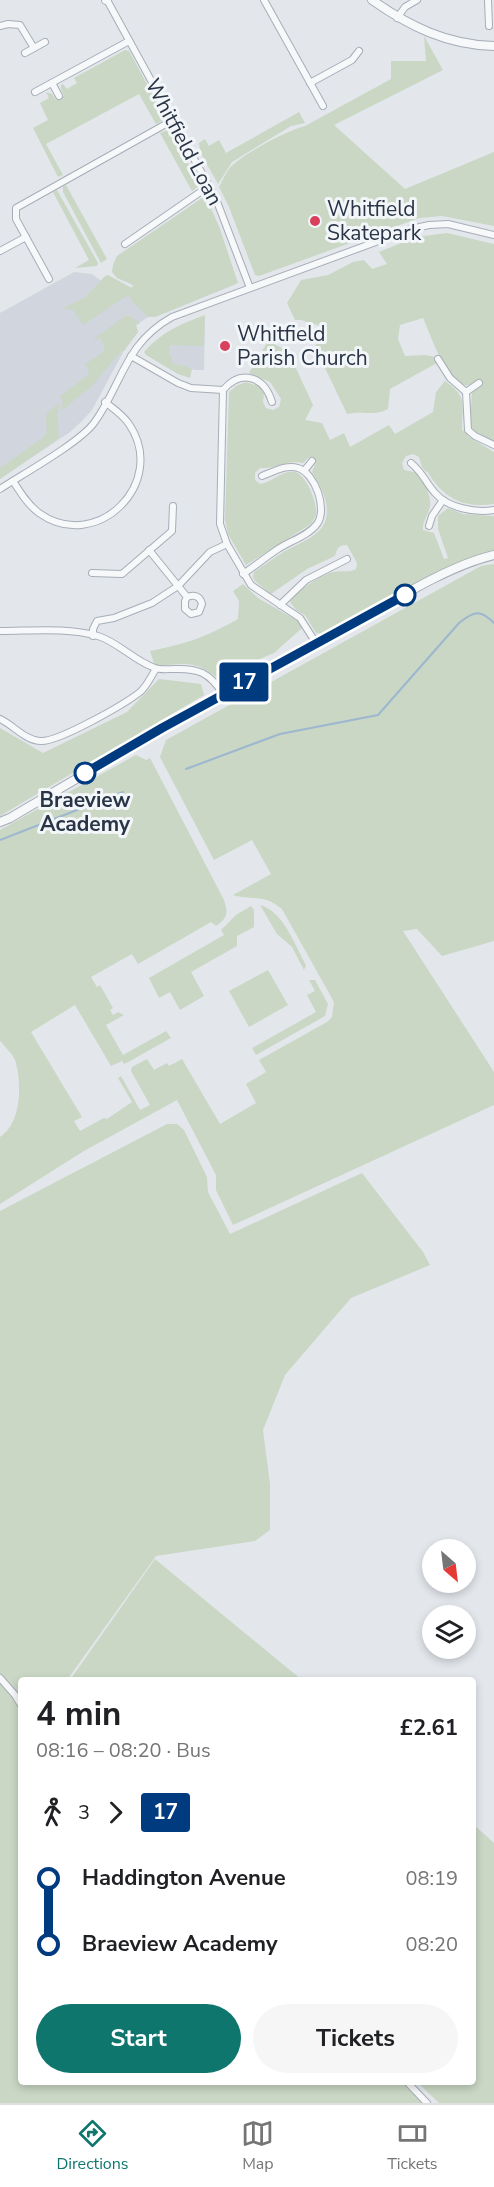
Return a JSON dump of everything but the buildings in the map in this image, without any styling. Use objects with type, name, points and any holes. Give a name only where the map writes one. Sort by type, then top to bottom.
[{"type":"street","name":"Whitfield Loan","points":[[107,0],[221,209],[250,288]]},
{"type":"street","points":[[264,0],[323,106]]},
{"type":"street","points":[[372,0],[397,18],[438,37],[467,44],[494,46]]},
{"type":"street","points":[[397,18],[405,7],[417,0]]},
{"type":"street","points":[[488,0],[489,26]]},
{"type":"street","points":[[0,26],[20,25],[34,48]]},
{"type":"street","points":[[36,92],[129,41]]},
{"type":"street","points":[[25,53],[45,42]]},
{"type":"street","points":[[310,83],[352,60],[358,51]]},
{"type":"street","points":[[52,83],[58,96]]},
{"type":"street","points":[[49,279],[15,214],[16,208],[173,120]]},
{"type":"street","points":[[125,244],[209,186]]},
{"type":"street","points":[[0,489],[82,434],[93,423],[130,356],[144,338],[172,317],[400,233],[429,225],[448,224],[494,234]]},
{"type":"street","points":[[0,251],[26,237]]},
{"type":"street","points":[[130,356],[191,388],[223,390],[236,380],[245,377],[258,381],[266,386],[272,402]]},
{"type":"street","points":[[438,359],[450,378],[466,392],[468,430],[494,446]]},
{"type":"street","points":[[466,392],[480,383]]},
{"type":"street","points":[[223,390],[220,524],[227,544],[243,574],[259,592],[300,618],[316,643]]},
{"type":"street","points":[[13,481],[39,513],[65,524],[92,522],[117,510],[132,493],[137,481],[140,456],[135,434],[128,423],[105,402]]},
{"type":"street","points":[[304,471],[312,461]]},
{"type":"street","points":[[411,463],[422,473],[435,494],[442,500],[458,507],[494,510]]},
{"type":"street","points":[[243,574],[277,550],[310,531],[318,523],[321,513],[321,502],[311,479],[304,471],[296,467],[286,467],[262,476]]},
{"type":"street","points":[[429,526],[442,500]]},
{"type":"street","points":[[92,573],[122,574],[172,531],[173,506]]},
{"type":"street","points":[[93,636],[93,629],[97,621],[114,618],[153,603],[178,586],[210,552],[227,544]]},
{"type":"street","points":[[149,550],[187,597]]},
{"type":"street","points":[[0,822],[142,739],[316,643],[448,572],[494,555]]},
{"type":"street","points":[[280,605],[306,580],[347,559]]},
{"type":"street","points":[[0,631],[60,631],[93,636],[112,643],[129,656],[156,669],[191,668],[214,681],[223,694]]},
{"type":"street","points":[[0,719],[28,739],[42,742],[57,738],[123,704],[142,690],[156,669]]},
{"type":"street","points":[[0,1678],[18,1700]]},
{"type":"street","points":[[410,2085],[428,2103]]},
{"type":"shaded area","points":[[74,272],[92,274],[104,283],[132,289],[133,285],[239,281],[155,317],[148,317],[136,325],[138,332],[127,345],[92,410],[70,432],[0,479],[0,313]]},
{"type":"shaded area","points":[[205,317],[204,370],[194,370],[172,363],[158,343]]},
{"type":"green space","points":[[424,36],[443,70],[334,125],[405,189],[494,152],[494,226],[442,216],[419,218],[259,276],[255,275],[219,187],[228,171],[235,163],[259,147],[305,126],[391,79],[391,61],[426,61]]},
{"type":"green space","points":[[125,50],[129,51],[164,115],[163,120],[156,124],[139,94],[46,144],[63,175],[58,177],[33,128],[48,120],[40,103],[49,98],[46,92],[52,94],[56,100],[64,96],[61,85],[63,84],[67,89],[77,83],[74,78]]},
{"type":"green space","points":[[299,112],[305,123],[291,126],[232,162],[218,184],[200,152],[199,143],[205,139],[209,146],[219,140],[226,153]]},
{"type":"green space","points":[[167,130],[200,185],[192,191],[160,133]]},
{"type":"green space","points":[[66,185],[107,259],[101,263],[63,192],[63,186]]},
{"type":"green space","points":[[57,190],[98,263],[97,266],[75,268],[89,260],[53,192]]},
{"type":"green space","points":[[205,196],[219,226],[238,283],[155,317],[148,317],[128,295],[83,325],[73,310],[63,308],[86,297],[108,275],[132,288],[133,285],[117,278],[112,272],[117,256]]},
{"type":"green space","points":[[447,233],[494,244],[494,442],[477,433],[470,423],[472,391],[482,385],[478,380],[465,385],[451,376],[423,318],[400,325],[398,339],[405,356],[436,357],[437,363],[390,389],[388,409],[377,413],[347,414],[315,347],[324,327],[295,320],[287,303],[301,280],[328,275],[353,262],[364,260],[372,269],[387,264],[379,252],[416,237]]},
{"type":"green space","points":[[205,315],[204,346],[170,345],[169,355],[172,357],[172,363],[192,369],[190,378],[178,374],[144,352],[172,329]]},
{"type":"green space","points":[[125,316],[130,316],[140,323],[136,325],[138,332],[92,386],[61,411],[63,401],[60,396],[88,375],[89,370],[85,364],[105,351],[101,338],[94,339]]},
{"type":"green space","points":[[268,341],[288,351],[313,405],[305,420],[322,423],[330,440],[344,433],[350,447],[389,425],[395,434],[433,412],[436,392],[445,381],[452,387],[462,402],[462,429],[469,437],[494,452],[494,504],[473,505],[454,499],[439,488],[422,467],[419,457],[413,454],[406,456],[402,463],[404,470],[414,472],[421,478],[426,488],[430,498],[430,507],[423,530],[434,533],[444,559],[448,558],[438,529],[438,516],[448,508],[463,514],[494,516],[494,551],[455,564],[324,634],[316,633],[305,615],[297,611],[290,602],[303,588],[322,577],[333,572],[356,569],[357,563],[347,545],[339,547],[335,556],[307,569],[271,594],[255,581],[254,572],[281,553],[318,532],[326,518],[327,510],[320,486],[312,472],[316,462],[313,457],[303,463],[292,462],[260,468],[255,473],[255,480],[260,484],[289,472],[294,472],[303,478],[313,497],[316,515],[311,524],[246,565],[228,534],[225,520],[229,392],[246,382],[260,387],[264,394],[263,402],[266,408],[273,410],[279,407],[281,399],[270,382],[249,373]]},
{"type":"green space","points":[[60,403],[57,416],[59,438],[0,479],[0,468],[45,436],[46,415]]},
{"type":"green space","points":[[494,564],[494,941],[442,956],[417,929],[403,931],[494,1072],[494,1105],[233,1225],[216,1190],[216,1175],[177,1100],[84,1151],[0,1204],[0,1137],[13,1122],[18,1102],[19,1079],[15,1060],[0,1041],[0,830],[136,755],[146,760],[150,758],[224,900],[225,918],[216,926],[211,922],[138,964],[132,954],[91,977],[97,987],[100,985],[113,1008],[110,1010],[113,1015],[118,1012],[124,1015],[106,1025],[123,1055],[166,1031],[171,1038],[124,1064],[122,1061],[111,1066],[75,1005],[31,1032],[82,1117],[74,1121],[80,1131],[104,1118],[107,1119],[132,1102],[118,1078],[121,1076],[140,1110],[150,1105],[131,1071],[132,1067],[147,1059],[154,1070],[182,1059],[220,1124],[256,1103],[246,1084],[266,1072],[259,1060],[327,1022],[332,1017],[334,1002],[282,909],[264,899],[233,895],[271,874],[252,840],[214,860],[160,757],[166,740],[481,566]]},
{"type":"green space","points":[[243,584],[258,598],[298,621],[302,628],[274,653],[251,666],[217,678],[195,665],[155,666],[150,651],[196,639],[238,619],[239,601],[233,591]]},
{"type":"green space","points":[[159,679],[201,684],[204,695],[0,816],[0,728],[43,753],[127,712]]},
{"type":"green space","points":[[260,905],[276,914],[282,922],[306,965],[304,970],[292,947],[277,934]]},
{"type":"green space","points":[[251,906],[254,910],[254,927],[237,936],[237,946],[191,972],[204,996],[180,1010],[170,992],[159,998],[149,978],[224,935],[221,930],[236,915]]},
{"type":"green space","points":[[268,970],[288,1005],[249,1027],[229,991]]},
{"type":"green space","points":[[309,980],[315,980],[328,1004],[325,1016],[256,1055],[252,1048],[316,1012],[307,995],[315,991]]},
{"type":"green space","points":[[167,1124],[177,1124],[184,1130],[207,1177],[208,1192],[230,1234],[362,1173],[423,1252],[430,1265],[351,1298],[285,1375],[263,1430],[270,1484],[270,1530],[255,1541],[156,1556],[69,1677],[18,1677],[18,2085],[406,2085],[423,2103],[0,2103],[0,1211]]},
{"type":"green space","points":[[155,1559],[298,1677],[72,1677]]},
{"type":"green space","points":[[476,1827],[494,1843],[494,2103],[439,2103],[420,2085],[476,2085]]},
{"type":"waterway","points":[[186,769],[280,734],[378,715],[459,623],[477,613],[485,615],[494,623]]},
{"type":"waterway","points":[[0,840],[123,792]]},
{"type":"bus line","name":"17","points":[[85,773],[142,739],[405,595]]},
{"type":"place","name":"Whitfield Skatepark","points":[[315,221]]},
{"type":"place","name":"Whitfield Parish Church","points":[[225,346]]},
{"type":"place","name":"Braeview Academy","points":[[85,773]]}]
